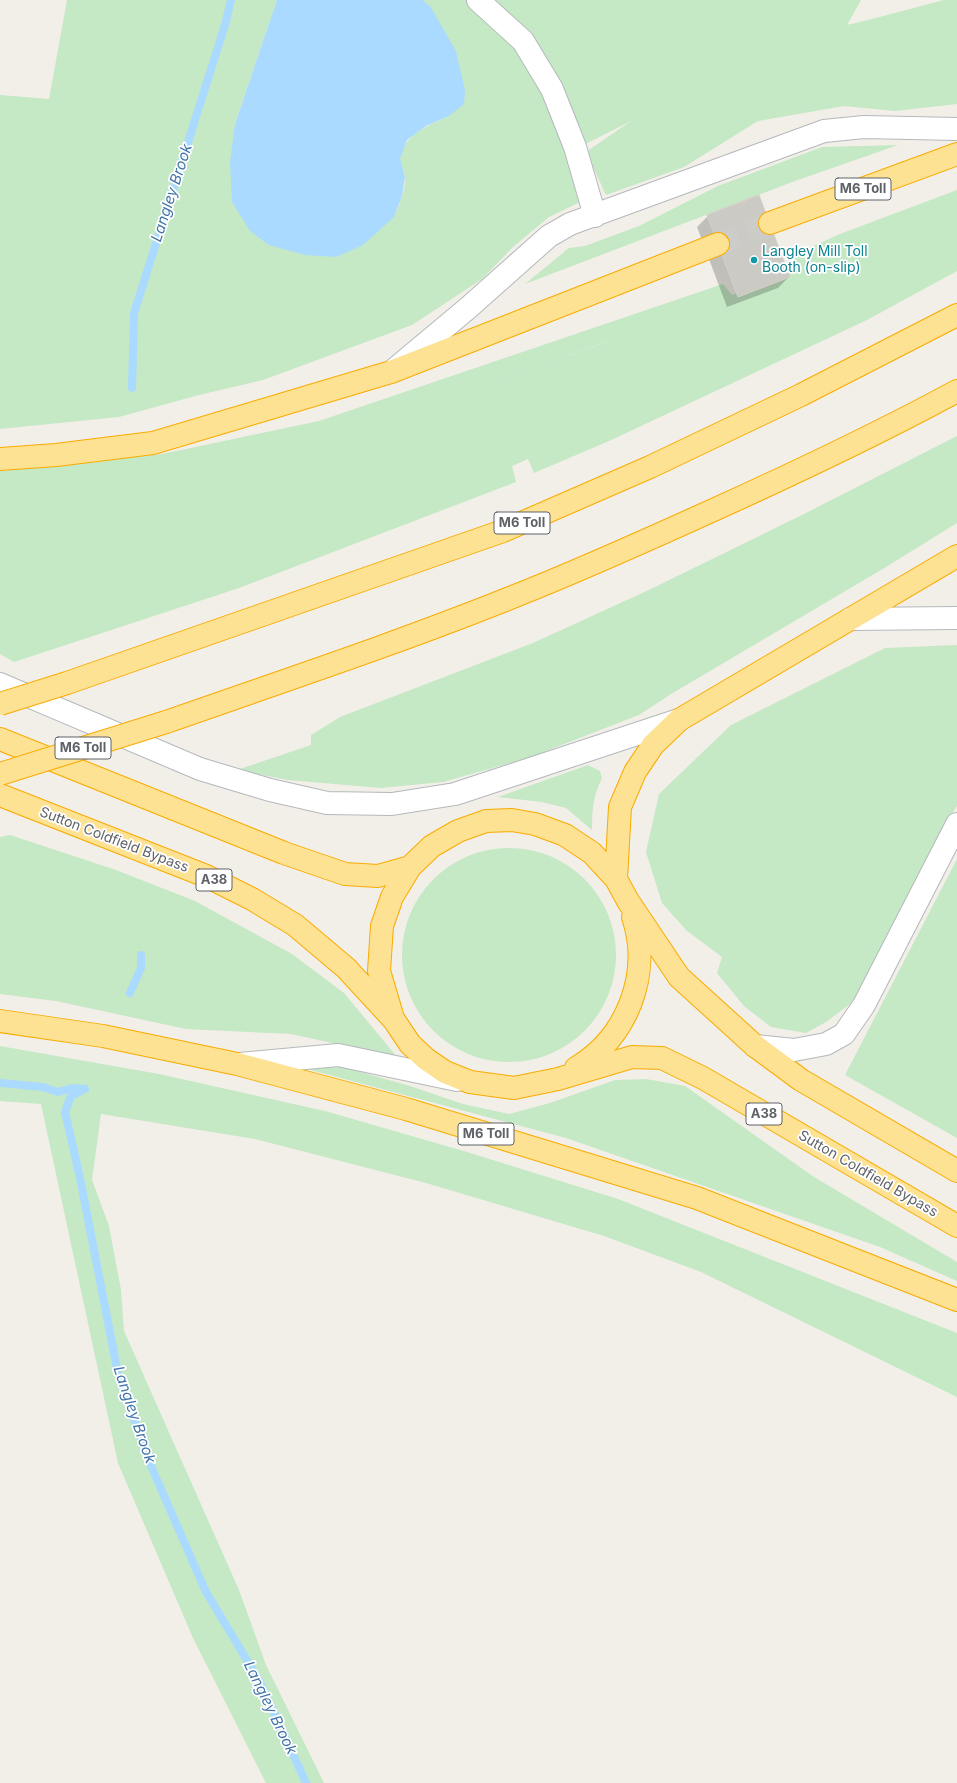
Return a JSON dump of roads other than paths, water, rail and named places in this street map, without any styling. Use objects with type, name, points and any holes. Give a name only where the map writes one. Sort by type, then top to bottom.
[{"type":"highway","name":"M6 Toll","points":[[770,223],[957,154]]},
{"type":"highway","points":[[0,459],[56,455],[153,443],[391,372],[718,244]]},
{"type":"highway","name":"M6 Toll","points":[[0,704],[67,683],[503,531],[665,460],[801,395],[957,315]]},
{"type":"highway","name":"M6 Toll","points":[[0,774],[166,722],[516,596],[663,533],[803,469],[899,422],[957,391]]},
{"type":"highway","points":[[616,879],[620,807],[635,772],[653,745],[679,720],[957,556]]},
{"type":"highway","name":"Sutton Coldfield Bypass","points":[[0,739],[284,852],[345,874],[378,876],[410,867]]},
{"type":"highway","name":"Sutton Coldfield Bypass","points":[[0,795],[206,876],[252,899],[295,925],[346,968],[394,1020],[410,1044],[426,1059],[446,1072],[470,1082],[514,1088],[558,1079],[632,1057],[662,1058],[703,1078],[957,1226]]},
{"type":"highway","name":"Sutton Coldfield Bypass","points":[[394,1020],[379,971],[382,926],[392,897],[410,867],[432,846],[458,830],[486,822],[512,820],[535,824],[566,835],[592,853],[616,879],[628,901],[679,976],[755,1046],[801,1080],[957,1171]]},
{"type":"highway","name":"Sutton Coldfield Bypass","points":[[558,1079],[590,1060],[608,1043],[624,1019],[636,990],[640,952],[637,929],[628,901]]},
{"type":"highway","name":"M6 Toll","points":[[0,1021],[103,1036],[237,1064],[406,1109],[697,1198],[957,1300]]},
{"type":"lane","points":[[478,0],[523,41],[552,89],[575,147],[596,216]]},
{"type":"lane","points":[[391,372],[468,308],[549,236],[570,224],[596,216],[729,165],[824,131],[864,127],[957,130]]},
{"type":"lane","points":[[850,619],[957,618]]},
{"type":"lane","points":[[0,684],[200,769],[270,790],[327,803],[392,804],[455,794],[679,720]]},
{"type":"lane","points":[[755,1046],[794,1050],[826,1044],[844,1034],[864,1005],[957,824]]},
{"type":"lane","points":[[237,1064],[338,1056],[470,1082]]},
{"type":"water","points":[[277,0],[423,0],[430,6],[456,51],[465,90],[464,104],[449,116],[426,126],[407,140],[400,159],[405,177],[402,196],[394,217],[363,245],[336,257],[305,255],[269,245],[250,231],[232,202],[230,162],[235,124]]},
{"type":"waterway","name":"Langley Brook","points":[[132,388],[134,313],[225,25],[231,0]]},
{"type":"waterway","name":"Langley Brook","points":[[130,993],[141,968],[141,955]]},
{"type":"waterway","name":"Langley Brook","points":[[0,1083],[43,1087],[58,1092],[72,1088],[84,1089]]},
{"type":"waterway","name":"Langley Brook","points":[[85,1089],[71,1096],[65,1112],[80,1178],[119,1379],[151,1466],[206,1592],[260,1682],[306,1783]]},
{"type":"tunnel","points":[[718,244],[770,223]]},
{"type":"place","name":"Langley Mill Toll Booth (on-slip)","points":[[754,260]]}]
